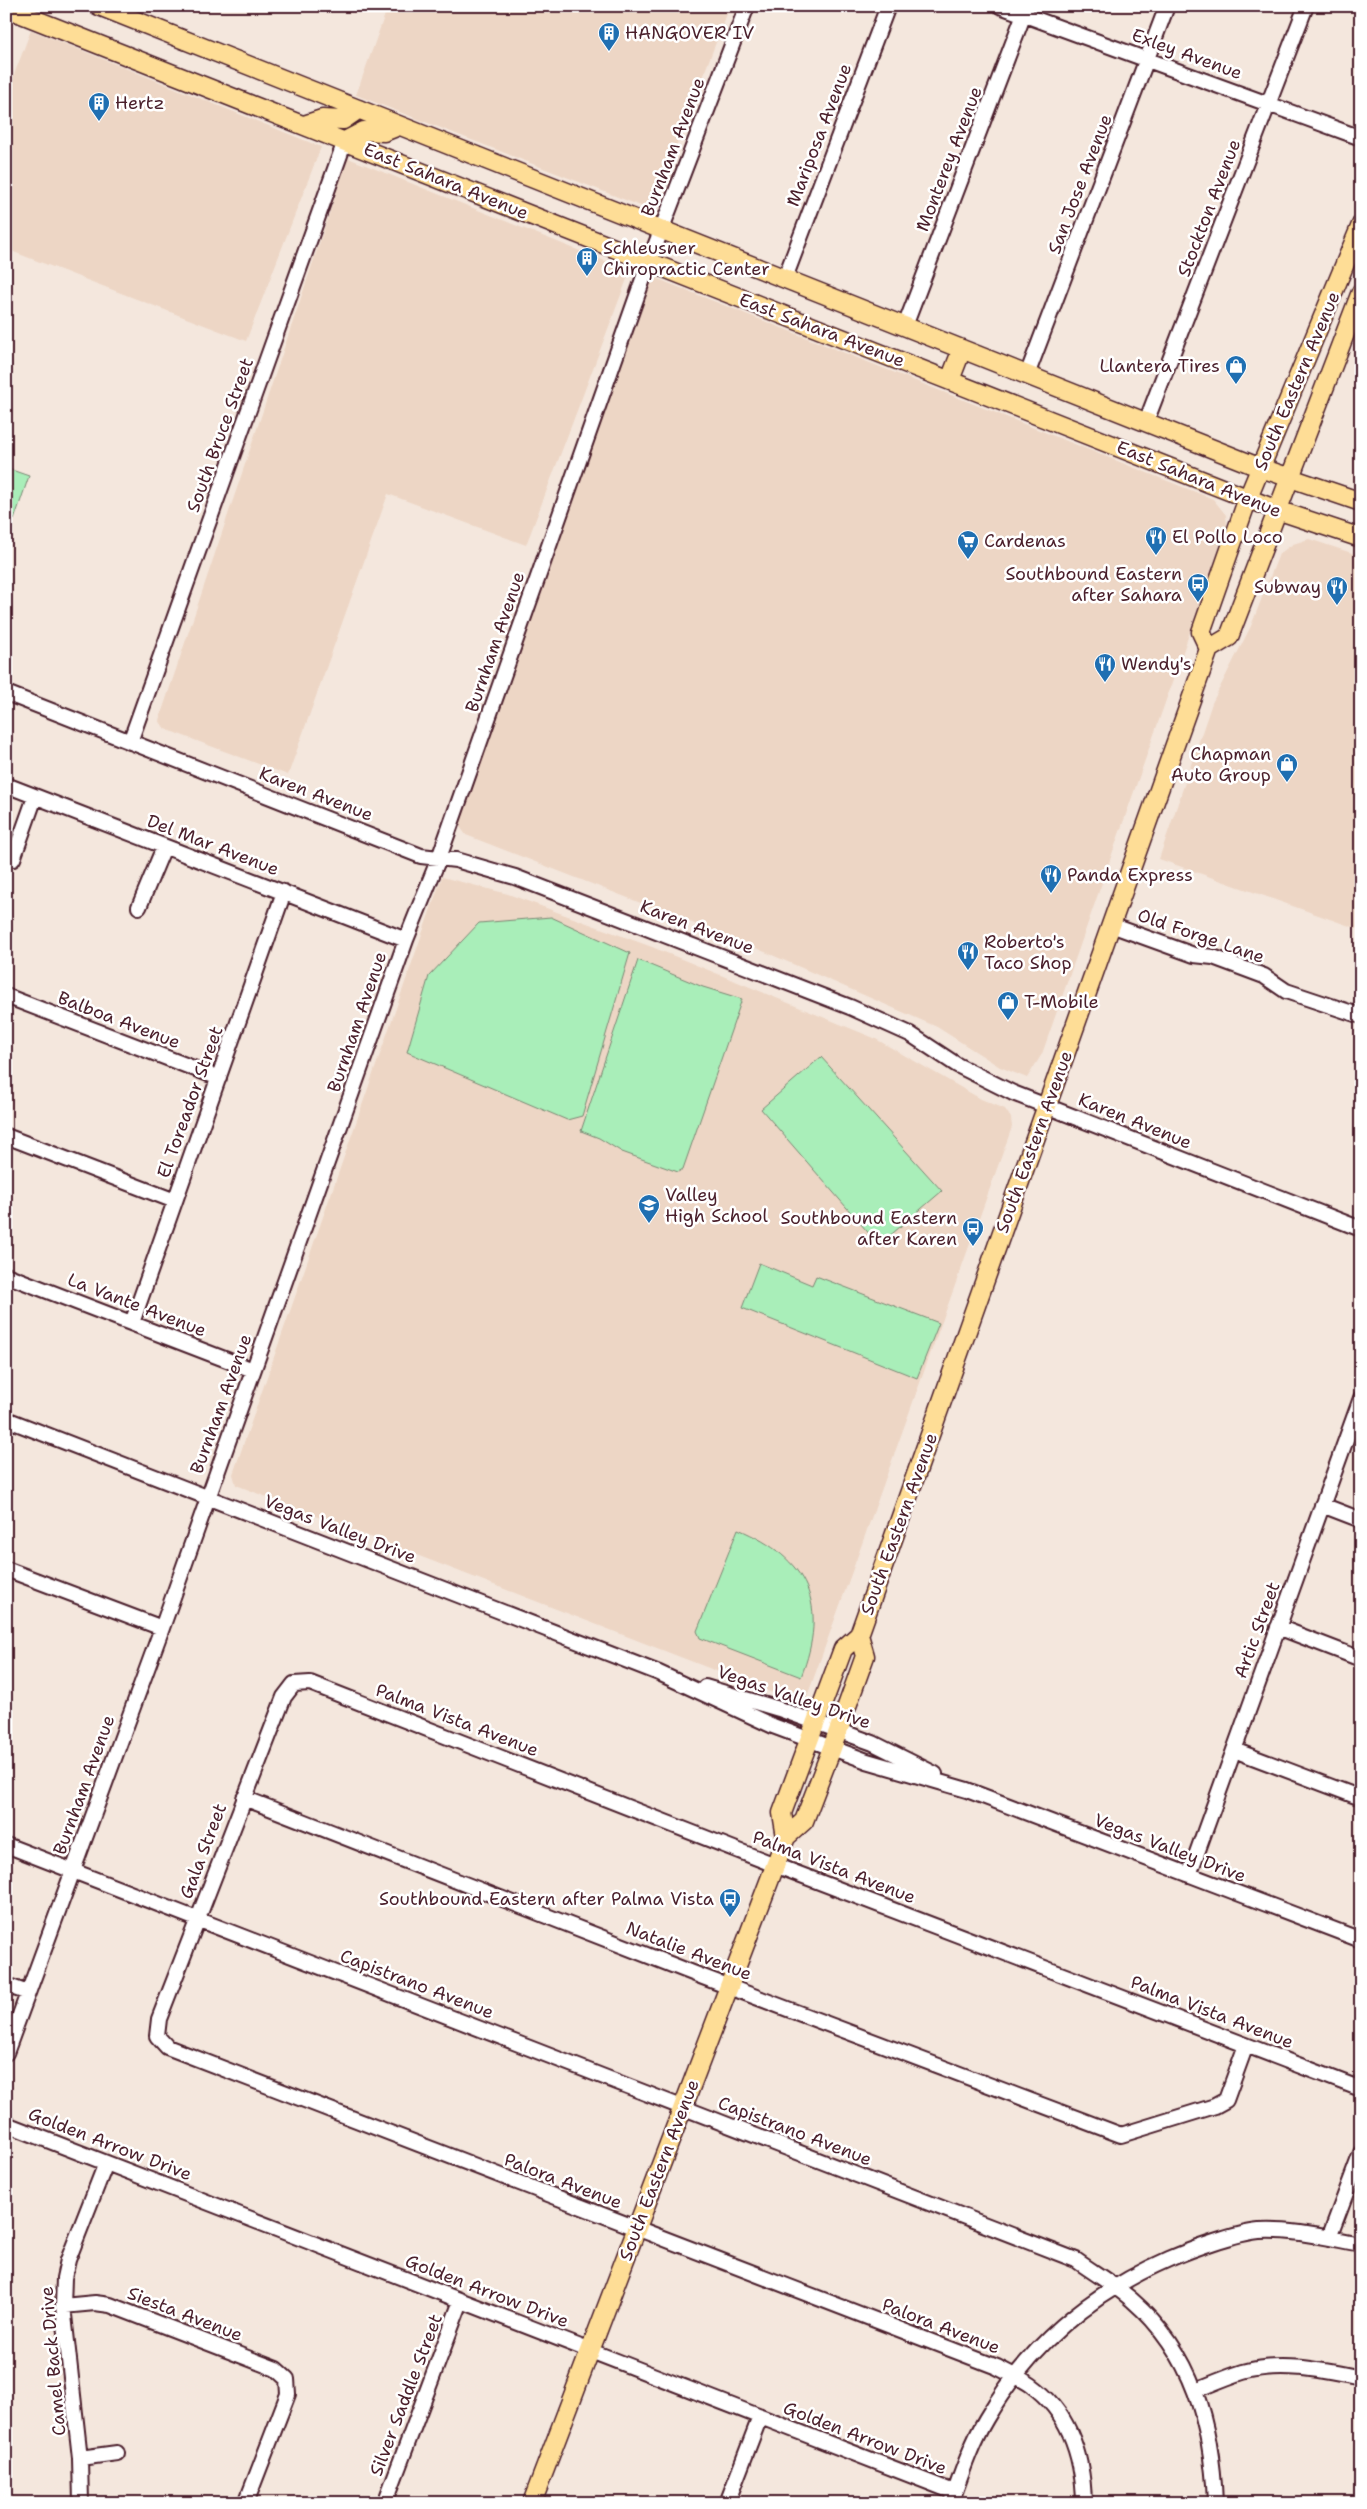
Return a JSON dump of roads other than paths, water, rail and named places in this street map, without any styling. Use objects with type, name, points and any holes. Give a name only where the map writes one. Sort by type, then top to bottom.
[{"type":"main road","name":"East Sahara Avenue","points":[[99,6],[1261,468],[1361,502]]},
{"type":"main road","name":"East Sahara Avenue","points":[[6,8],[1277,510],[1361,538]]},
{"type":"main road","points":[[304,125],[322,119],[343,120],[359,109]]},
{"type":"main road","points":[[345,141],[364,131],[384,132],[400,126]]},
{"type":"main road","name":"South Eastern Avenue","points":[[1209,649],[1200,632],[1248,498],[1361,225]]},
{"type":"main road","name":"South Eastern Avenue","points":[[786,1837],[782,1813],[843,1649],[859,1635],[1209,649],[1228,637],[1361,292]]},
{"type":"main road","points":[[950,380],[962,349]]},
{"type":"main road","name":"South Eastern Avenue","points":[[532,2503],[786,1837],[804,1821],[832,1748],[865,1656],[859,1635]]},
{"type":"street","name":"Burnham Avenue","points":[[6,2053],[162,1628],[406,940],[439,858],[649,262],[746,6]]},
{"type":"street","name":"Mariposa Avenue","points":[[785,278],[888,6]]},
{"type":"street","name":"Exley Avenue","points":[[1000,6],[1026,11],[1147,60],[1361,138]]},
{"type":"street","name":"San Jose Avenue","points":[[1027,375],[1167,6]]},
{"type":"street","name":"Stockton Avenue","points":[[1146,422],[1270,104],[1306,6]]},
{"type":"street","name":"Monterey Avenue","points":[[905,326],[1026,11]]},
{"type":"street","name":"South Bruce Street","points":[[130,742],[345,141]]},
{"type":"street","name":"Karen Avenue","points":[[6,693],[421,856],[456,860],[515,877],[850,1007],[910,1034],[957,1065],[1013,1093],[1361,1229]]},
{"type":"street","name":"Del Mar Avenue","points":[[6,785],[406,940]]},
{"type":"street","points":[[13,859],[35,797]]},
{"type":"street","points":[[139,907],[164,847]]},
{"type":"street","name":"El Toreador Street","points":[[132,1323],[284,892]]},
{"type":"street","name":"Old Forge Lane","points":[[1112,925],[1194,955],[1213,957],[1264,976],[1286,991],[1361,1016]]},
{"type":"street","name":"Balboa Avenue","points":[[6,996],[219,1078]]},
{"type":"street","points":[[6,1136],[175,1201]]},
{"type":"street","name":"La Vante Avenue","points":[[6,1275],[253,1370]]},
{"type":"street","name":"Artic Street","points":[[1188,1875],[1361,1398]]},
{"type":"street","name":"Vegas Valley Drive","points":[[6,1419],[659,1673],[773,1726],[809,1740],[867,1762],[966,1790],[1361,1940]]},
{"type":"street","points":[[1322,1505],[1361,1520]]},
{"type":"street","points":[[6,1568],[162,1628]]},
{"type":"street","points":[[1278,1627],[1361,1659]]},
{"type":"street","name":"Vegas Valley Drive","points":[[659,1673],[779,1709],[873,1743],[966,1790]]},
{"type":"street","name":"Palma Vista Avenue","points":[[294,1684],[310,1683],[775,1865],[1361,2089]]},
{"type":"street","name":"Gala Street","points":[[157,2036],[159,2019],[244,1798],[284,1697],[294,1684]]},
{"type":"street","points":[[1234,1750],[1361,1798]]},
{"type":"street","name":"Natalie Avenue","points":[[244,1798],[729,1986],[1121,2135],[1215,2106],[1226,2100],[1246,2045]]},
{"type":"street","name":"Capistrano Avenue","points":[[6,1845],[1076,2260],[1132,2300],[1174,2351],[1196,2390],[1212,2453],[1214,2503]]},
{"type":"street","points":[[6,1984],[28,1993]]},
{"type":"street","name":"Palora Avenue","points":[[157,2036],[167,2047],[636,2230],[997,2368],[1031,2385],[1061,2415],[1072,2436],[1080,2457],[1084,2503]]},
{"type":"street","name":"Golden Arrow Drive","points":[[6,2124],[760,2417],[953,2498]]},
{"type":"street","points":[[1329,2238],[1361,2153]]},
{"type":"street","name":"Camel Back Drive","points":[[81,2503],[80,2458],[63,2306],[64,2278],[68,2260],[106,2163]]},
{"type":"street","points":[[953,2498],[985,2420],[1014,2377],[1040,2346],[1081,2309],[1114,2287],[1142,2271],[1187,2251],[1257,2232],[1282,2231],[1361,2244]]},
{"type":"street","name":"Silver Saddle Street","points":[[385,2503],[461,2301]]},
{"type":"street","name":"Siesta Avenue","points":[[63,2306],[110,2305],[276,2369],[287,2379],[288,2394],[246,2503]]},
{"type":"street","points":[[1196,2390],[1244,2372],[1268,2368],[1313,2368],[1361,2378]]},
{"type":"street","points":[[727,2503],[760,2417]]},
{"type":"street","points":[[80,2458],[117,2453]]},
{"type":"place","name":"HANGOVER IV","points":[[609,52]]},
{"type":"place","name":"Hertz","points":[[99,122]]},
{"type":"place","name":"Schleusner Chiropractic Center","points":[[587,277]]},
{"type":"place","name":"Llantera Tires","points":[[1236,385]]},
{"type":"place","name":"El Pollo Loco","points":[[1156,556]]},
{"type":"place","name":"Cardenas","points":[[968,560]]},
{"type":"place","name":"Southbound Eastern after Sahara","points":[[1198,603]]},
{"type":"place","name":"Subway","points":[[1337,606]]},
{"type":"place","name":"Wendy's","points":[[1105,683]]},
{"type":"place","name":"Chapman Auto Group","points":[[1287,783]]},
{"type":"place","name":"Panda Express","points":[[1051,894]]},
{"type":"place","name":"Roberto's Taco Shop","points":[[968,971]]},
{"type":"place","name":"T-Mobile","points":[[1008,1021]]},
{"type":"place","name":"Valley High School","points":[[649,1224]]},
{"type":"place","name":"Southbound Eastern after Karen","points":[[973,1247]]},
{"type":"place","name":"Southbound Eastern after Palma Vista","points":[[730,1918]]}]
